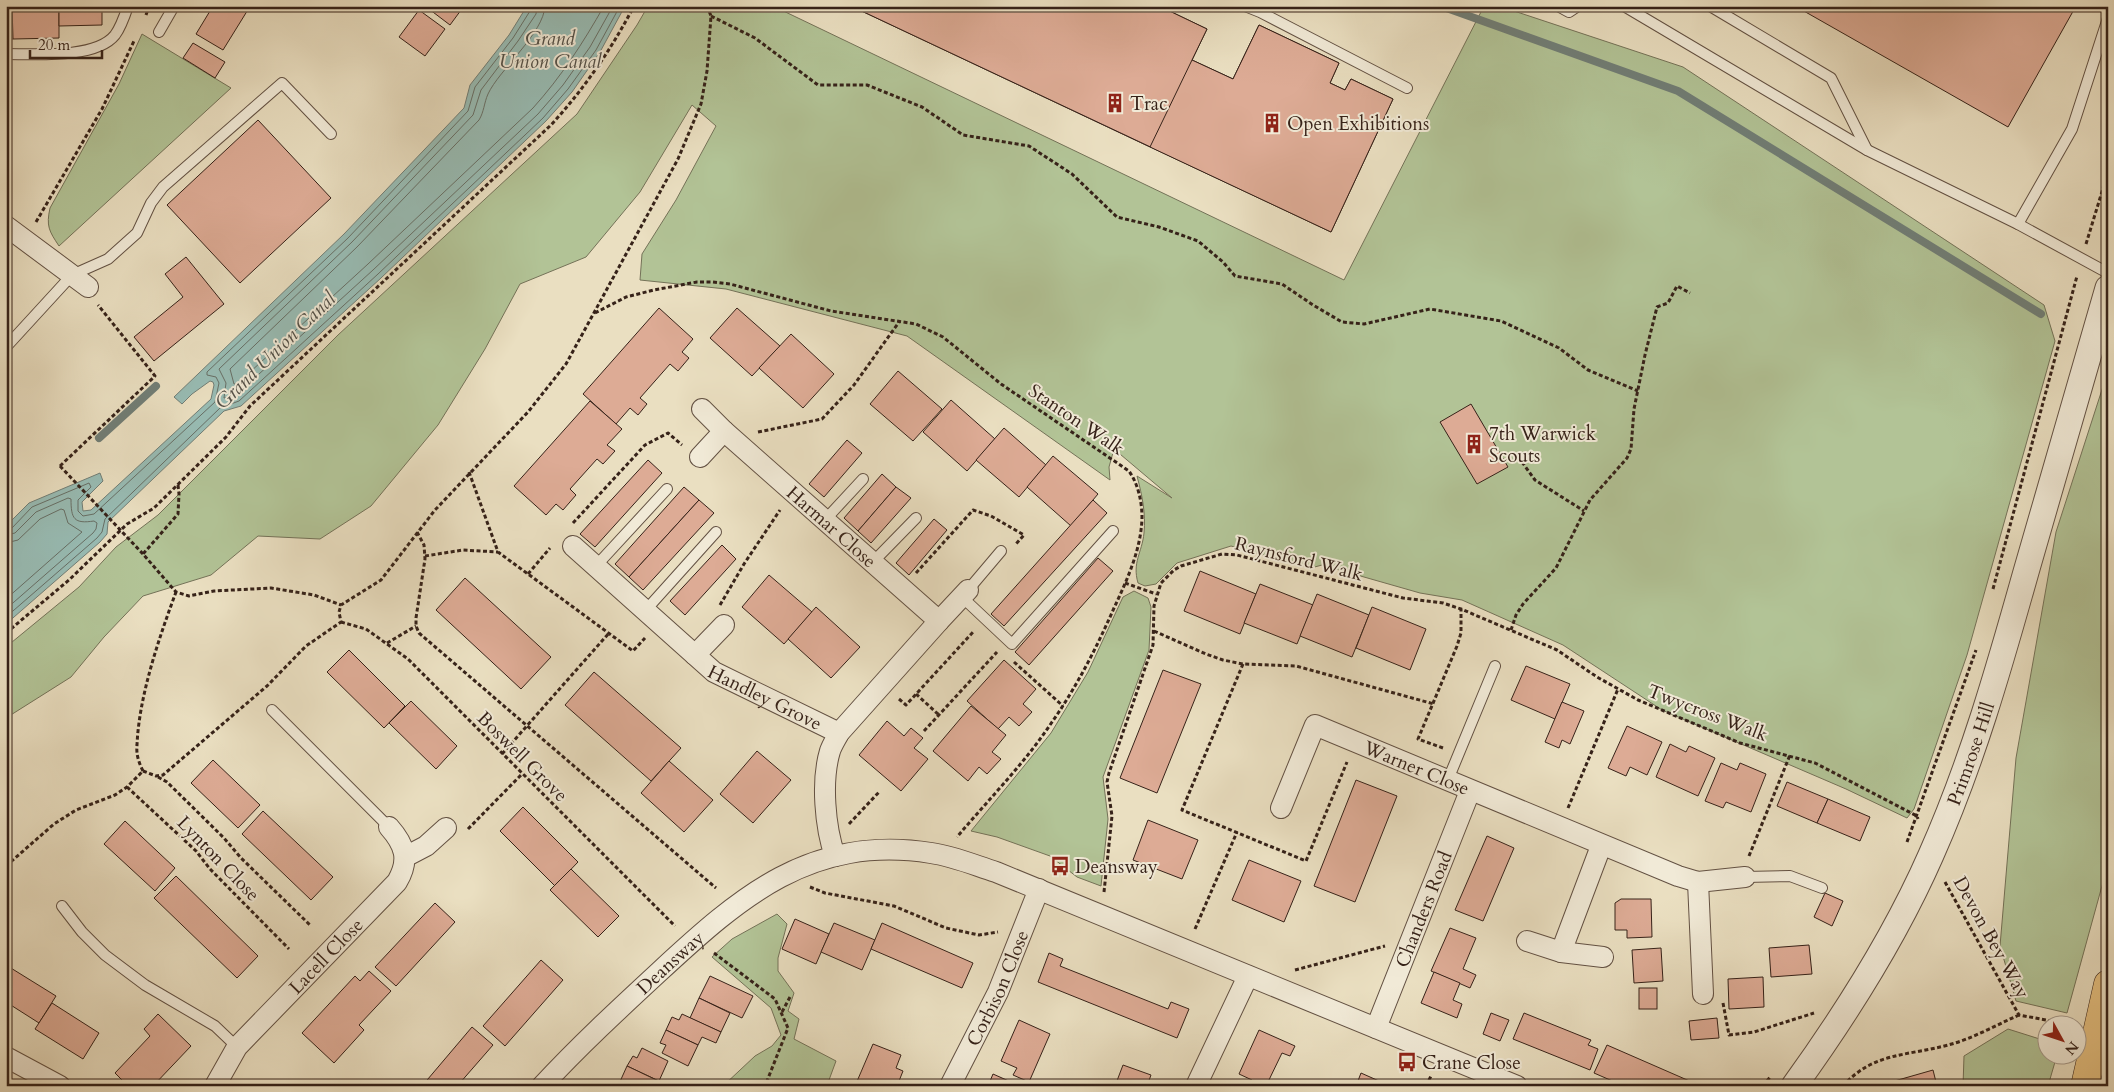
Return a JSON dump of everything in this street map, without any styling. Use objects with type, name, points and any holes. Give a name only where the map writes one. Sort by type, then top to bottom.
[{"type":"highway","points":[[2085,1086],[2108,984]]},
{"type":"street","points":[[6,226],[79,279]]},
{"type":"street","name":"Primrose Hill","points":[[1784,1079],[1867,977],[1931,855],[1967,767],[1984,717],[2108,288]]},
{"type":"street","name":"Harmar Close","points":[[702,409],[724,432],[939,621]]},
{"type":"street","points":[[700,457],[724,432]]},
{"type":"street","name":"Handley Grove","points":[[571,537],[596,566],[714,672],[839,733]]},
{"type":"street","points":[[835,856],[826,818],[830,750],[839,733],[881,684],[965,594]]},
{"type":"street","name":"Handley Grove","points":[[694,655],[718,631]]},
{"type":"street","name":"Warner Close","points":[[1281,808],[1315,725],[1447,782],[1678,876],[1698,882],[1743,877]]},
{"type":"street","name":"Chanders Road","points":[[1376,1028],[1470,791]]},
{"type":"street","points":[[389,827],[402,844],[405,857],[426,846],[446,828]]},
{"type":"street","points":[[1561,952],[1601,846]]},
{"type":"street","name":"Deansway","points":[[542,1086],[620,1009],[725,912],[766,884],[801,866],[835,856],[870,850],[930,853],[988,869],[1517,1086]]},
{"type":"street","name":"Lacell Close","points":[[216,1086],[238,1047],[397,882],[402,873],[405,857]]},
{"type":"street","points":[[1698,882],[1703,994]]},
{"type":"street","name":"Corbison Close","points":[[950,1086],[998,992],[1039,889]]},
{"type":"street","points":[[1527,941],[1561,952],[1603,957]]},
{"type":"street","points":[[1196,1086],[1248,976]]},
{"type":"street","points":[[6,1057],[60,1086]]},
{"type":"lane","points":[[6,54],[78,53],[86,50],[114,36],[128,6]]},
{"type":"lane","points":[[159,32],[174,6]]},
{"type":"lane","points":[[1245,6],[1262,9],[1407,88]]},
{"type":"lane","points":[[1558,6],[1569,12],[1578,6]]},
{"type":"lane","points":[[1624,6],[1867,150],[2018,224],[2108,273]]},
{"type":"lane","points":[[1710,6],[1831,78],[1867,150]]},
{"type":"lane","points":[[2018,224],[2072,129],[2108,18]]},
{"type":"lane","points":[[6,347],[79,279],[108,259],[137,233],[151,203],[162,187],[282,82],[331,134]]},
{"type":"lane","points":[[825,520],[863,479]]},
{"type":"lane","points":[[596,566],[667,489]]},
{"type":"lane","points":[[873,562],[916,518]]},
{"type":"lane","points":[[1001,551],[965,594],[1012,644],[1113,531]]},
{"type":"lane","points":[[652,617],[716,532]]},
{"type":"lane","points":[[1447,782],[1495,666]]},
{"type":"lane","points":[[272,710],[389,827]]},
{"type":"lane","name":"Warner Close","points":[[1743,877],[1790,876],[1822,888]]},
{"type":"lane","points":[[62,906],[82,932],[105,955],[145,985],[215,1026],[238,1047]]},
{"type":"path","points":[[145,16],[149,6]]},
{"type":"path","points":[[6,633],[69,580],[121,528],[154,508],[226,437],[250,406],[551,125],[574,100],[594,72],[617,38],[634,6]]},
{"type":"path","points":[[156,776],[163,775],[268,686],[286,664],[306,646],[341,622],[339,612],[341,605],[381,580],[417,532],[469,472],[528,412],[566,364],[678,159],[701,104],[707,72],[711,16],[707,6]]},
{"type":"path","points":[[711,16],[755,38],[818,84],[867,85],[922,107],[963,135],[1029,146],[1072,174],[1116,217],[1159,227],[1198,241],[1223,262],[1235,276],[1282,284],[1342,322],[1364,324],[1430,309],[1500,321],[1559,348],[1588,370],[1638,391]]},
{"type":"path","points":[[25,240],[102,109],[137,34]]},
{"type":"path","points":[[1991,598],[2082,260],[2108,172]]},
{"type":"path","points":[[79,279],[155,376],[60,466],[176,592],[189,596],[214,591],[271,588],[314,595],[341,605]]},
{"type":"path","name":"Stanton Walk","points":[[594,313],[626,297],[697,282],[712,282],[730,284],[831,311],[916,324],[943,337],[1001,384],[1129,471],[1138,491],[1142,518],[1135,556],[1125,583],[1083,674],[1032,749],[952,843],[947,857]]},
{"type":"path","points":[[1511,630],[1516,615],[1523,604],[1556,568],[1590,500],[1627,458],[1631,449],[1638,391],[1657,307],[1668,303],[1676,286],[1690,293]]},
{"type":"path","points":[[741,446],[753,433],[822,419],[854,384],[899,322]]},
{"type":"path","points":[[571,537],[638,452],[654,439],[668,433],[700,457]]},
{"type":"path","points":[[1522,462],[1535,480],[1584,511]]},
{"type":"path","points":[[469,472],[498,552]]},
{"type":"path","points":[[143,554],[178,514],[178,485]]},
{"type":"path","points":[[718,631],[718,608],[744,564],[793,492]]},
{"type":"path","points":[[902,588],[973,510],[991,516],[1024,535],[1005,555],[1001,551]]},
{"type":"path","points":[[417,532],[424,545],[425,556],[416,626],[419,632],[716,888]]},
{"type":"path","points":[[528,574],[551,548]]},
{"type":"path","points":[[425,556],[463,550],[498,552],[633,651],[652,617]]},
{"type":"path","name":"Raynsford Walk","points":[[1156,594],[1161,583],[1174,570],[1222,554],[1257,558],[1403,598],[1443,603],[1511,630]]},
{"type":"path","points":[[1104,892],[1112,816],[1107,782],[1150,658],[1154,631],[1156,594],[1125,583]]},
{"type":"path","points":[[6,866],[54,824],[76,810],[114,795],[127,787],[143,771],[138,761],[136,746],[140,719],[150,673],[176,592]]},
{"type":"path","points":[[1458,754],[1418,739],[1434,704],[1461,633],[1461,609]]},
{"type":"path","name":"Boswell Grove","points":[[341,622],[366,629],[408,659],[675,926]]},
{"type":"path","points":[[387,643],[416,626]]},
{"type":"path","points":[[881,684],[906,705],[976,628],[982,634]]},
{"type":"path","name":"Twycross Walk","points":[[1511,630],[1558,650],[1638,700],[1732,740],[1815,763],[1917,816]]},
{"type":"path","points":[[1154,631],[1206,654],[1244,664],[1296,666],[1434,704]]},
{"type":"path","points":[[502,754],[528,727],[609,633]]},
{"type":"path","points":[[1907,843],[1977,645]]},
{"type":"path","points":[[924,731],[1000,649]]},
{"type":"path","points":[[1007,655],[1063,706]]},
{"type":"path","points":[[1244,664],[1182,810],[1306,860],[1355,742]]},
{"type":"path","points":[[1560,828],[1618,689]]},
{"type":"path","points":[[916,694],[939,715]]},
{"type":"path","points":[[1743,877],[1790,755]]},
{"type":"path","name":"Lynton Close","points":[[143,771],[167,782],[311,926]]},
{"type":"path","points":[[475,821],[522,774]]},
{"type":"path","name":"Lynton Close","points":[[127,787],[196,851],[210,869],[289,949]]},
{"type":"path","points":[[844,830],[880,791]]},
{"type":"path","points":[[1917,816],[1931,855]]},
{"type":"path","points":[[1195,929],[1237,832]]},
{"type":"path","name":"Devon Bey Way","points":[[1931,855],[2019,1015],[2036,1018]]},
{"type":"path","points":[[801,866],[810,889],[894,906],[946,928],[979,935],[1024,928]]},
{"type":"path","points":[[1295,970],[1412,939]]},
{"type":"path","points":[[708,948],[775,999],[782,1013],[788,1028],[765,1086]]},
{"type":"path","points":[[1703,994],[1721,995],[1729,1036],[1754,1032],[1814,1013]]},
{"type":"path","points":[[782,1013],[790,997]]},
{"type":"path","points":[[1809,1020],[1819,1005]]},
{"type":"path","points":[[1843,1086],[1860,1069],[1881,1059],[1950,1045],[2019,1015]]},
{"type":"path","points":[[1426,1086],[1431,1076]]},
{"type":"path","points":[[1763,1086],[1784,1079]]},
{"type":"green space","points":[[648,6],[773,6],[1344,280],[1484,6],[1499,6],[1683,67],[2044,305],[2055,341],[1967,655],[1914,809],[1907,818],[1846,789],[1662,710],[1563,645],[1462,600],[1420,593],[1322,565],[1311,568],[1231,546],[1177,563],[1156,584],[1145,586],[1138,583],[1136,569],[1143,540],[1144,518],[1137,476],[1172,498],[1114,449],[1109,467],[1110,480],[907,336],[726,289],[640,280],[642,254],[676,200],[716,126],[692,105],[640,192],[586,257],[520,284],[485,349],[438,425],[371,506],[320,539],[258,536],[211,575],[143,596],[104,637],[71,677],[6,718],[6,647],[79,587],[116,547],[158,515],[338,335],[577,114]]},
{"type":"green space","points":[[142,34],[231,88],[59,246],[49,228],[50,208],[119,84]]},
{"type":"green space","points":[[2108,371],[2108,864],[2067,1013],[2016,1001],[2000,946],[2016,758],[2056,532]]},
{"type":"green space","points":[[1134,591],[1148,598],[1151,607],[1149,650],[1103,777],[1108,819],[1101,886],[1077,877],[1050,856],[997,837],[971,831],[1051,733],[1088,672],[1123,597]]},
{"type":"green space","points":[[777,914],[787,924],[778,958],[778,971],[794,993],[788,1011],[799,1019],[794,1039],[836,1061],[829,1080],[824,1086],[723,1086],[755,1056],[772,1046],[781,1035],[771,1008],[712,957],[732,939]]},
{"type":"green space","points":[[2008,1029],[2036,1038],[2036,1064],[2054,1064],[2048,1086],[1963,1086],[1964,1056]]},
{"type":"water","name":"Grand Union Canal","points":[[527,6],[625,6],[600,52],[572,92],[546,121],[381,278],[241,406],[224,411],[108,522],[107,534],[100,542],[6,624],[6,526],[29,503],[100,473],[103,481],[82,502],[83,511],[91,510],[211,399],[214,385],[210,381],[182,404],[174,397],[344,234],[464,108],[470,85],[509,35]]},
{"type":"building","points":[[6,6],[12,6],[13,39],[6,40]]},
{"type":"building","points":[[12,6],[59,6],[59,38],[13,39]]},
{"type":"building","points":[[59,6],[102,6],[102,25],[59,26]]},
{"type":"building","points":[[213,6],[245,6],[249,8],[223,50],[196,34]]},
{"type":"building","points":[[425,6],[464,6],[450,25]]},
{"type":"building","name":"Trac","points":[[851,6],[1159,6],[1207,29],[1150,147]]},
{"type":"building","points":[[851,6],[1159,6],[1207,29],[1192,60],[1233,79],[1259,25],[1339,63],[1330,83],[1345,90],[1351,79],[1393,99],[1331,232]]},
{"type":"building","points":[[1795,6],[2076,6],[2008,127]]},
{"type":"building","points":[[419,10],[445,29],[425,56],[399,37]]},
{"type":"building","name":"Open Exhibitions","points":[[1259,25],[1339,63],[1330,83],[1345,90],[1351,79],[1393,99],[1331,232],[1150,147],[1192,60],[1233,79]]},
{"type":"building","points":[[193,43],[225,62],[215,78],[183,58]]},
{"type":"building","points":[[258,120],[331,198],[240,283],[167,205]]},
{"type":"building","points":[[186,257],[224,304],[154,361],[134,337],[183,297],[165,274]]},
{"type":"building","points":[[659,308],[693,339],[682,352],[689,358],[678,371],[670,364],[640,398],[647,404],[638,415],[630,408],[616,424],[583,394]]},
{"type":"building","points":[[737,308],[780,346],[752,376],[710,338]]},
{"type":"building","points":[[791,334],[834,374],[803,408],[759,368]]},
{"type":"building","points":[[898,371],[942,409],[913,441],[870,404]]},
{"type":"building","points":[[951,400],[995,439],[967,471],[923,432]]},
{"type":"building","points":[[590,401],[622,429],[607,445],[615,451],[603,464],[597,459],[570,489],[576,495],[563,510],[556,504],[546,515],[514,486]]},
{"type":"building","name":"7th Warwick Scouts","points":[[1471,404],[1508,467],[1477,484],[1440,422]]},
{"type":"building","points":[[1004,428],[1046,465],[1019,497],[976,460]]},
{"type":"building","points":[[847,440],[862,453],[824,497],[809,484]]},
{"type":"building","points":[[1053,456],[1098,494],[1071,526],[1027,487]]},
{"type":"building","points":[[648,460],[662,473],[595,547],[580,534]]},
{"type":"building","points":[[882,474],[896,487],[858,531],[844,518]]},
{"type":"building","points":[[684,487],[699,500],[629,577],[615,564]]},
{"type":"building","points":[[896,487],[911,498],[871,543],[858,531]]},
{"type":"building","points":[[699,500],[714,513],[643,590],[629,577]]},
{"type":"building","points":[[1093,500],[1107,513],[1004,626],[991,614]]},
{"type":"building","points":[[934,519],[947,530],[909,575],[896,563]]},
{"type":"building","points":[[722,545],[736,559],[685,615],[670,601]]},
{"type":"building","points":[[1098,558],[1113,571],[1029,665],[1015,652]]},
{"type":"building","points":[[1200,571],[1256,594],[1240,634],[1184,611]]},
{"type":"building","points":[[769,575],[812,612],[784,644],[742,607]]},
{"type":"building","points":[[465,578],[551,657],[521,689],[436,610]]},
{"type":"building","points":[[1260,584],[1313,605],[1297,644],[1244,623]]},
{"type":"building","points":[[1317,594],[1369,615],[1352,657],[1300,636]]},
{"type":"building","points":[[816,607],[860,647],[831,678],[788,639]]},
{"type":"building","points":[[1372,607],[1426,629],[1410,670],[1356,648]]},
{"type":"building","points":[[349,650],[405,706],[384,728],[327,672]]},
{"type":"building","points":[[1004,660],[1036,689],[1023,704],[1032,712],[1019,726],[1009,717],[998,729],[967,701]]},
{"type":"building","points":[[1526,666],[1570,684],[1555,719],[1511,700]]},
{"type":"building","points":[[1163,670],[1201,684],[1157,793],[1120,778]]},
{"type":"building","points":[[594,672],[681,748],[651,781],[565,705]]},
{"type":"building","points":[[411,701],[457,746],[436,769],[389,723]]},
{"type":"building","points":[[1562,702],[1584,711],[1570,744],[1562,740],[1559,748],[1545,742]]},
{"type":"building","points":[[971,706],[1006,735],[992,752],[1001,759],[987,774],[979,767],[968,781],[933,751]]},
{"type":"building","points":[[887,721],[904,736],[911,728],[923,738],[914,748],[928,759],[901,791],[859,755]]},
{"type":"building","points":[[1627,726],[1662,742],[1647,775],[1630,767],[1626,776],[1608,768]]},
{"type":"building","points":[[1670,744],[1686,752],[1689,746],[1715,758],[1698,796],[1656,777]]},
{"type":"building","points":[[757,751],[791,780],[753,823],[720,794]]},
{"type":"building","points":[[213,760],[260,805],[238,828],[191,783]]},
{"type":"building","points":[[669,761],[713,800],[684,832],[641,793]]},
{"type":"building","points":[[1721,763],[1737,770],[1740,763],[1766,774],[1751,812],[1726,802],[1723,808],[1705,801]]},
{"type":"building","points":[[1356,780],[1397,796],[1355,902],[1314,886]]},
{"type":"building","points":[[1787,782],[1828,799],[1817,823],[1777,806]]},
{"type":"building","points":[[1828,799],[1870,817],[1860,841],[1817,823]]},
{"type":"building","points":[[523,807],[578,862],[555,886],[500,831]]},
{"type":"building","points":[[263,811],[333,877],[311,900],[242,834]]},
{"type":"building","points":[[1148,820],[1198,840],[1182,879],[1133,860]]},
{"type":"building","points":[[125,821],[175,868],[155,891],[104,844]]},
{"type":"building","points":[[1487,836],[1514,848],[1483,921],[1455,910]]},
{"type":"building","points":[[1249,860],[1301,881],[1284,922],[1232,900]]},
{"type":"building","points":[[571,869],[619,916],[598,937],[550,890]]},
{"type":"building","points":[[176,876],[258,956],[237,978],[154,898]]},
{"type":"building","points":[[1825,893],[1843,901],[1832,926],[1814,917]]},
{"type":"building","points":[[1621,899],[1651,899],[1652,937],[1627,938],[1627,930],[1615,930],[1615,903]]},
{"type":"building","points":[[435,903],[455,922],[396,986],[375,967]]},
{"type":"building","points":[[795,919],[829,934],[816,964],[782,949]]},
{"type":"building","points":[[834,923],[875,940],[862,970],[821,952]]},
{"type":"building","points":[[882,923],[973,963],[962,988],[871,949]]},
{"type":"building","points":[[1450,928],[1476,938],[1463,969],[1476,975],[1470,988],[1431,971]]},
{"type":"building","points":[[1809,945],[1812,974],[1771,977],[1769,948]]},
{"type":"building","points":[[1661,948],[1663,981],[1634,983],[1632,950]]},
{"type":"building","points":[[1049,953],[1063,959],[1060,966],[1168,1009],[1171,1002],[1189,1009],[1177,1038],[1038,982]]},
{"type":"building","points":[[541,960],[563,980],[505,1046],[483,1026]]},
{"type":"building","points":[[6,965],[56,996],[39,1023],[6,1002]]},
{"type":"building","points":[[369,971],[391,991],[359,1025],[364,1030],[334,1063],[302,1033],[355,976],[360,981]]},
{"type":"building","points":[[1434,972],[1460,983],[1453,1000],[1462,1004],[1457,1018],[1421,1003]]},
{"type":"building","points":[[710,976],[753,996],[742,1018],[699,998]]},
{"type":"building","points":[[1763,977],[1764,1007],[1729,1009],[1728,979]]},
{"type":"building","points":[[1639,988],[1657,988],[1657,1009],[1639,1009]]},
{"type":"building","points":[[699,998],[730,1013],[721,1032],[690,1018]]},
{"type":"building","points":[[52,1003],[99,1033],[83,1059],[35,1029]]},
{"type":"building","points":[[1491,1013],[1509,1020],[1500,1041],[1483,1034]]},
{"type":"building","points":[[1524,1013],[1591,1040],[1588,1045],[1598,1049],[1590,1070],[1513,1039]]},
{"type":"building","points":[[158,1014],[191,1046],[153,1086],[146,1086],[144,1083],[141,1086],[128,1086],[115,1073],[150,1036],[144,1029]]},
{"type":"building","points":[[682,1014],[721,1032],[716,1043],[702,1037],[698,1045],[666,1030],[672,1017],[679,1020]]},
{"type":"building","points":[[1717,1018],[1719,1038],[1691,1040],[1689,1021]]},
{"type":"building","points":[[1019,1020],[1050,1034],[1029,1082],[1013,1075],[1017,1068],[1001,1061]]},
{"type":"building","points":[[472,1027],[493,1045],[459,1084],[461,1086],[422,1086]]},
{"type":"building","points":[[666,1030],[698,1045],[688,1066],[662,1053],[666,1045],[660,1043]]},
{"type":"building","points":[[1259,1030],[1295,1046],[1290,1056],[1282,1053],[1267,1084],[1271,1086],[1249,1086],[1252,1080],[1239,1074]]},
{"type":"building","points":[[873,1044],[901,1055],[896,1068],[903,1071],[897,1086],[855,1086]]},
{"type":"building","points":[[1607,1045],[1701,1086],[1624,1086],[1594,1073]]},
{"type":"building","points":[[642,1048],[668,1061],[659,1081],[627,1066],[633,1056],[637,1058]]},
{"type":"building","points":[[1123,1065],[1151,1075],[1147,1086],[1115,1086]]},
{"type":"building","points":[[627,1066],[667,1085],[667,1086],[618,1086]]},
{"type":"building","points":[[1933,1070],[1937,1086],[1877,1086]]},
{"type":"building","points":[[1361,1073],[1388,1085],[1356,1086]]},
{"type":"building","points":[[993,1074],[1020,1086],[988,1086]]},
{"type":"waterway","points":[[1441,6],[1678,91],[2041,314]]},
{"type":"waterway","points":[[99,438],[156,386]]},
{"type":"place","name":"Trac","points":[[1115,103]]},
{"type":"place","name":"Open Exhibitions","points":[[1272,123]]},
{"type":"place","name":"7th Warwick Scouts","points":[[1474,444]]},
{"type":"place","name":"Deansway","points":[[1060,866]]},
{"type":"place","name":"Crane Close","points":[[1407,1062]]}]
